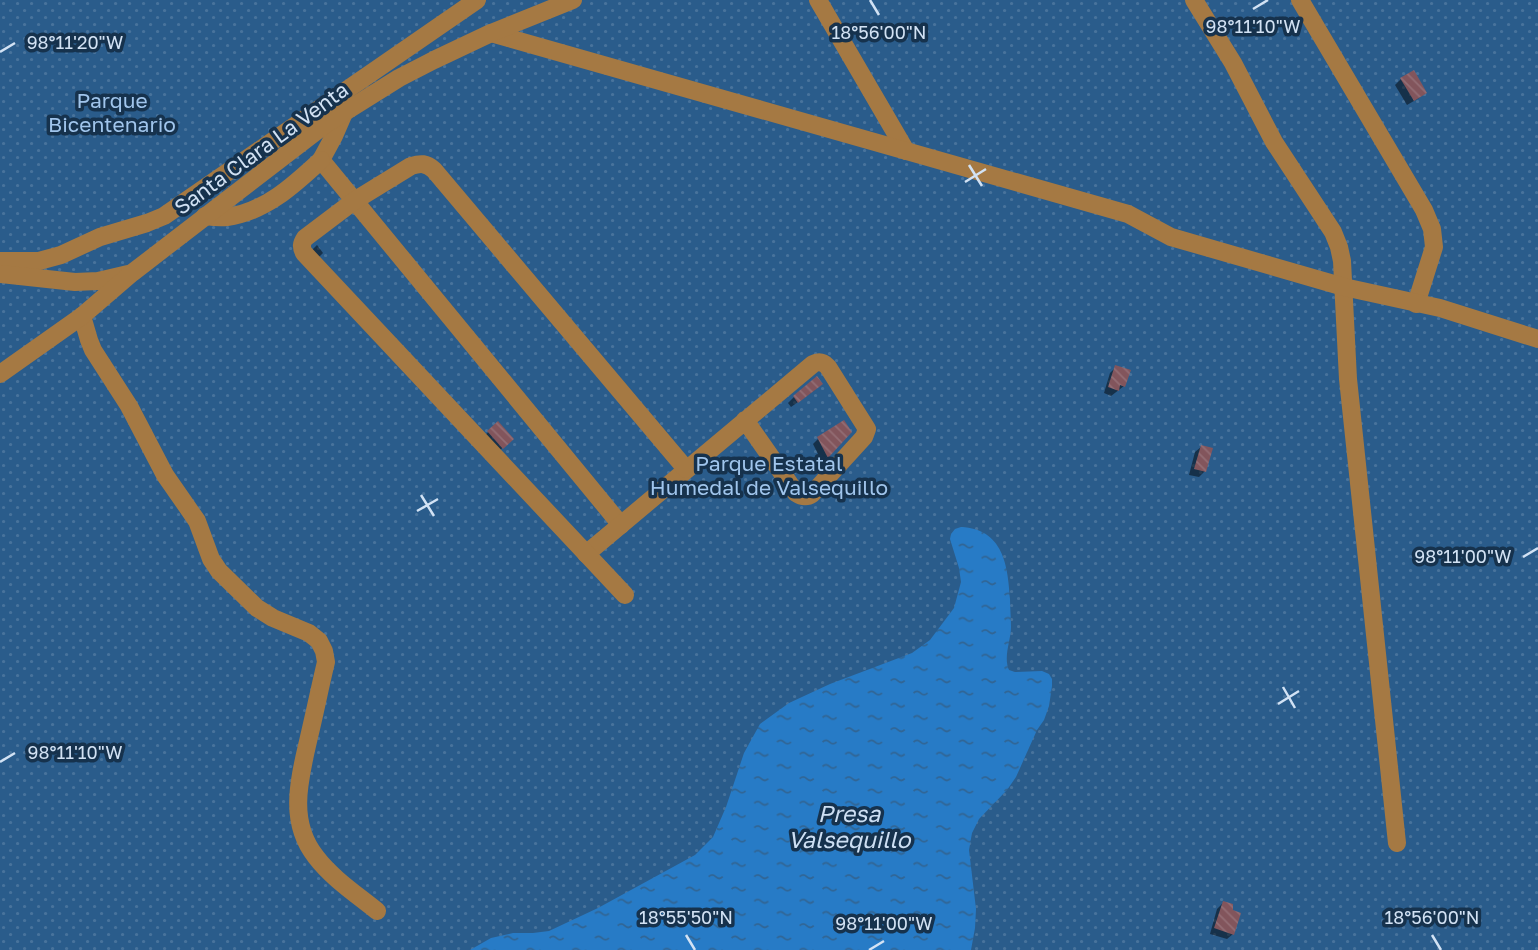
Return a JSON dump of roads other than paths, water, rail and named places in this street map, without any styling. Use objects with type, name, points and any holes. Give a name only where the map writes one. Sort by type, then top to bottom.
[{"type":"street","points":[[0,261],[39,261],[61,255],[100,237],[164,216],[477,0]]},
{"type":"street","name":"Santa Clara La Venta","points":[[0,374],[82,316],[132,273],[299,143],[344,113],[399,78],[491,33],[573,0]]},
{"type":"street","points":[[818,0],[906,151]]},
{"type":"street","points":[[1194,0],[1233,64],[1274,142],[1339,247],[1344,287],[1348,379],[1397,843]]},
{"type":"street","points":[[1300,0],[1424,210],[1432,229],[1434,247],[1416,304]]},
{"type":"street","points":[[491,33],[1128,214],[1171,237],[1344,287],[1440,308],[1538,339]]},
{"type":"street","points":[[205,216],[225,218],[247,213],[290,189],[321,159],[344,113]]},
{"type":"street","points":[[321,159],[621,525]]},
{"type":"street","points":[[625,595],[304,253],[302,243],[354,201],[411,166],[428,164],[686,470]]},
{"type":"street","points":[[0,274],[75,282],[98,281],[132,273]]},
{"type":"street","points":[[82,316],[93,350],[130,405],[165,475],[197,521],[211,559],[219,571],[257,608],[309,633],[319,641],[324,650],[326,662],[298,788],[298,810],[304,836],[314,856],[377,911]]},
{"type":"street","points":[[586,554],[745,420],[813,364],[824,363],[828,367],[865,425],[867,433],[807,497],[796,493],[745,420]]},
{"type":"water","name":"Presa Valsequillo","points":[[961,527],[986,534],[994,542],[1005,562],[1011,620],[1007,660],[1009,670],[1042,671],[1052,679],[1049,706],[1044,720],[1016,777],[979,819],[972,833],[969,850],[976,909],[971,950],[470,950],[491,938],[513,933],[549,931],[598,908],[695,855],[713,837],[744,753],[760,724],[789,703],[830,684],[912,653],[930,640],[954,608],[961,582],[950,539],[955,529]]},
{"type":"park label","name":"Parque Bicentenario","points":[[112,112]]},
{"type":"park label","name":"Parque Estatal Humedal de Valsequillo","points":[[769,475]]}]
